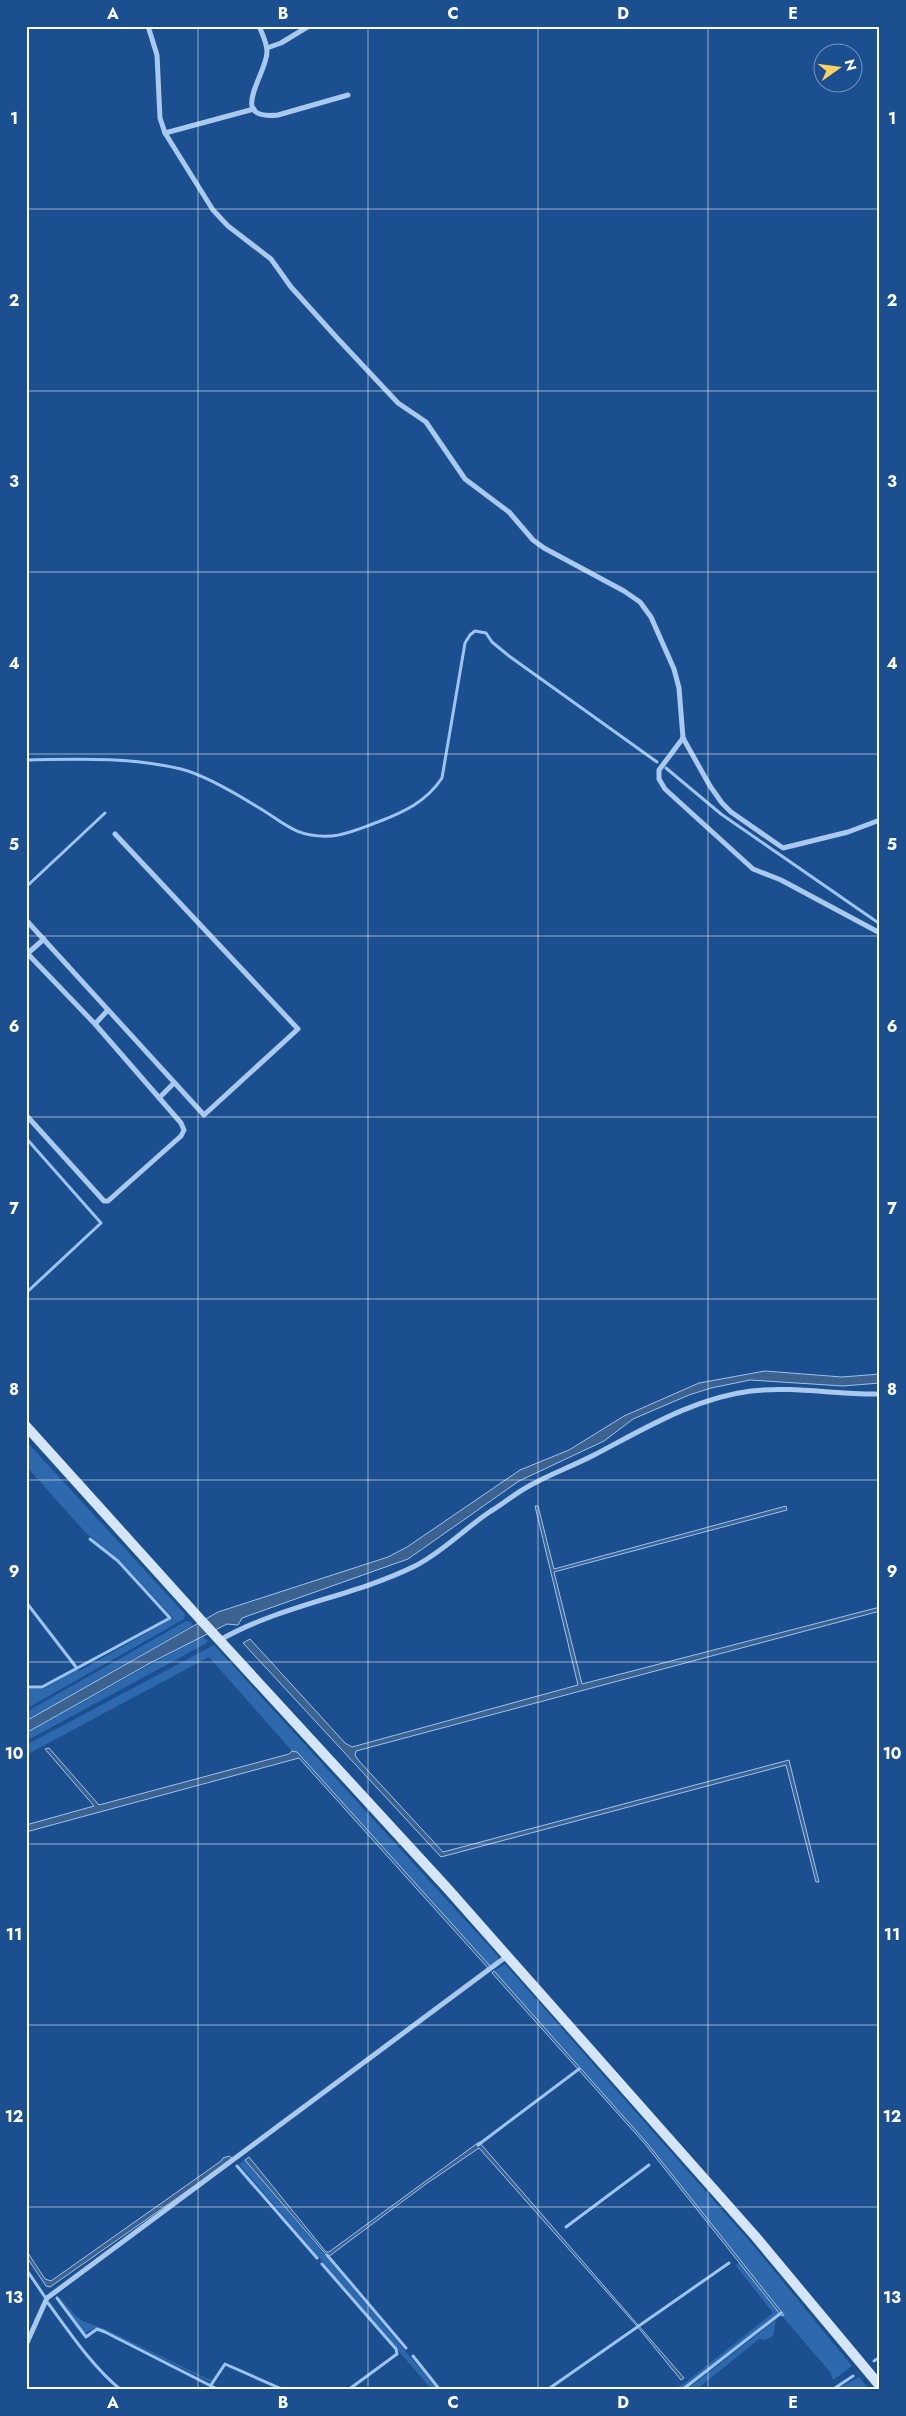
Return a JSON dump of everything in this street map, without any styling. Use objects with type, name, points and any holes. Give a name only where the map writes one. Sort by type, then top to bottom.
[{"type":"main road","points":[[26,1426],[507,1956],[755,2236],[880,2386]]},
{"type":"street","points":[[148,26],[157,55],[160,118],[165,133],[198,188],[218,216],[271,259],[292,287],[338,340],[398,403],[426,422],[465,479],[509,512],[533,540],[544,548],[624,591],[640,602],[651,617],[674,669],[679,688],[684,738],[722,803],[783,848],[848,832],[880,820]]},
{"type":"street","points":[[259,26],[267,48],[267,54],[253,92],[252,105],[256,113],[266,116],[278,115],[348,94]]},
{"type":"street","points":[[267,48],[281,43],[309,26]]},
{"type":"street","points":[[165,133],[254,109]]},
{"type":"street","points":[[684,738],[659,770],[658,779],[665,789],[753,869],[781,880],[880,933]]},
{"type":"street","points":[[26,920],[204,1115],[298,1030],[115,834]]},
{"type":"street","points":[[26,1115],[104,1201],[108,1201],[181,1136],[184,1130],[181,1123],[95,1024],[27,953],[44,939]]},
{"type":"street","points":[[95,1024],[108,1010]]},
{"type":"street","points":[[159,1098],[174,1083]]},
{"type":"street","points":[[217,1637],[271,1616],[416,1566],[529,1486],[570,1468],[637,1431],[686,1410],[750,1391],[795,1390],[880,1394]]},
{"type":"street","points":[[26,2344],[47,2298],[507,1956]]},
{"type":"shaded area","points":[[765,1371],[842,1377],[880,1374],[880,1383],[843,1386],[750,1380],[711,1388],[689,1395],[633,1419],[604,1441],[519,1481],[408,1559],[242,1618],[238,1625],[227,1624],[152,1662],[26,1733],[26,1721],[218,1612],[388,1557],[407,1547],[520,1470],[569,1450],[624,1416],[699,1383]]},
{"type":"shaded area","points":[[26,1441],[185,1614],[184,1619],[26,1709],[27,1689],[43,1689],[76,1670],[81,1670],[173,1618],[120,1560],[86,1533],[26,1466]]},
{"type":"shaded area","points":[[535,1506],[538,1506],[554,1569],[786,1506],[787,1510],[554,1572],[582,1684],[880,1607],[880,1611],[356,1751],[355,1755],[359,1761],[443,1852],[789,1760],[819,1882],[816,1882],[786,1765],[441,1857],[243,1643],[250,1639],[345,1743],[352,1747],[578,1685]]},
{"type":"shaded area","points":[[186,1621],[190,1621],[193,1625],[26,1721],[26,1712]]},
{"type":"shaded area","points":[[202,1636],[208,1641],[205,1644],[26,1741],[26,1733]]},
{"type":"shaded area","points":[[214,1645],[498,1956],[498,1960],[490,1966],[297,1752],[292,1751],[209,1657],[26,1755],[26,1745]]},
{"type":"shaded area","points":[[49,1748],[99,1805],[289,1754],[292,1751],[297,1752],[490,1966],[488,1968],[299,1758],[26,1832],[26,1825],[94,1806],[45,1749]]},
{"type":"shaded area","points":[[505,1964],[753,2245],[852,2366],[833,2380],[830,2372],[782,2316],[784,2315],[647,2143],[494,1971]]},
{"type":"shaded area","points":[[494,1971],[647,2143],[784,2315],[780,2314],[645,2144],[492,1973]]},
{"type":"shaded area","points":[[479,2142],[684,2378],[681,2380],[637,2326],[479,2148],[426,2184],[328,2257],[245,2160],[249,2157],[326,2252],[329,2252]]},
{"type":"shaded area","points":[[229,2156],[232,2158],[230,2161],[50,2287],[46,2286],[26,2256],[26,2250],[45,2279],[51,2281],[223,2158]]},
{"type":"shaded area","points":[[245,2160],[438,2390],[432,2390],[239,2164]]},
{"type":"shaded area","points":[[739,2262],[780,2314],[688,2384],[679,2390],[672,2390],[686,2382],[773,2313],[736,2266]]},
{"type":"shaded area","points":[[57,2294],[75,2315],[83,2321],[107,2330],[208,2379],[212,2379],[210,2382],[106,2331],[95,2328],[85,2333]]},
{"type":"shaded area","points":[[776,2320],[773,2336],[765,2340],[759,2339],[696,2390],[686,2390]]},
{"type":"shaded area","points":[[859,2377],[870,2390],[841,2390],[839,2388]]},
{"type":"waterway","points":[[26,760],[85,759],[143,762],[181,769],[219,785],[298,832],[318,836],[331,836],[349,832],[388,818],[414,805],[429,794],[442,778],[465,643],[475,631],[486,633],[492,642],[509,656],[657,762]]},
{"type":"waterway","points":[[666,768],[721,814],[880,924]]},
{"type":"waterway","points":[[26,887],[105,813]]},
{"type":"waterway","points":[[26,1138],[101,1223],[26,1293]]},
{"type":"waterway","points":[[26,1687],[42,1687],[170,1618],[118,1561],[90,1539]]},
{"type":"waterway","points":[[26,1602],[76,1667]]},
{"type":"waterway","points":[[478,2145],[579,2069]]},
{"type":"waterway","points":[[566,2227],[649,2165]]},
{"type":"waterway","points":[[237,2166],[317,2258]]},
{"type":"waterway","points":[[327,2255],[406,2348]]},
{"type":"waterway","points":[[547,2390],[729,2263]]},
{"type":"waterway","points":[[322,2264],[396,2349],[397,2354],[348,2390]]},
{"type":"waterway","points":[[26,2269],[45,2297]]},
{"type":"waterway","points":[[57,2298],[86,2337],[97,2329],[105,2332],[219,2390]]},
{"type":"waterway","points":[[48,2303],[91,2360],[121,2390]]},
{"type":"waterway","points":[[682,2390],[781,2313]]},
{"type":"waterway","points":[[413,2356],[440,2390]]},
{"type":"waterway","points":[[874,2361],[880,2357]]},
{"type":"waterway","points":[[211,2385],[225,2364],[284,2390]]},
{"type":"waterway","points":[[832,2390],[853,2376]]}]
